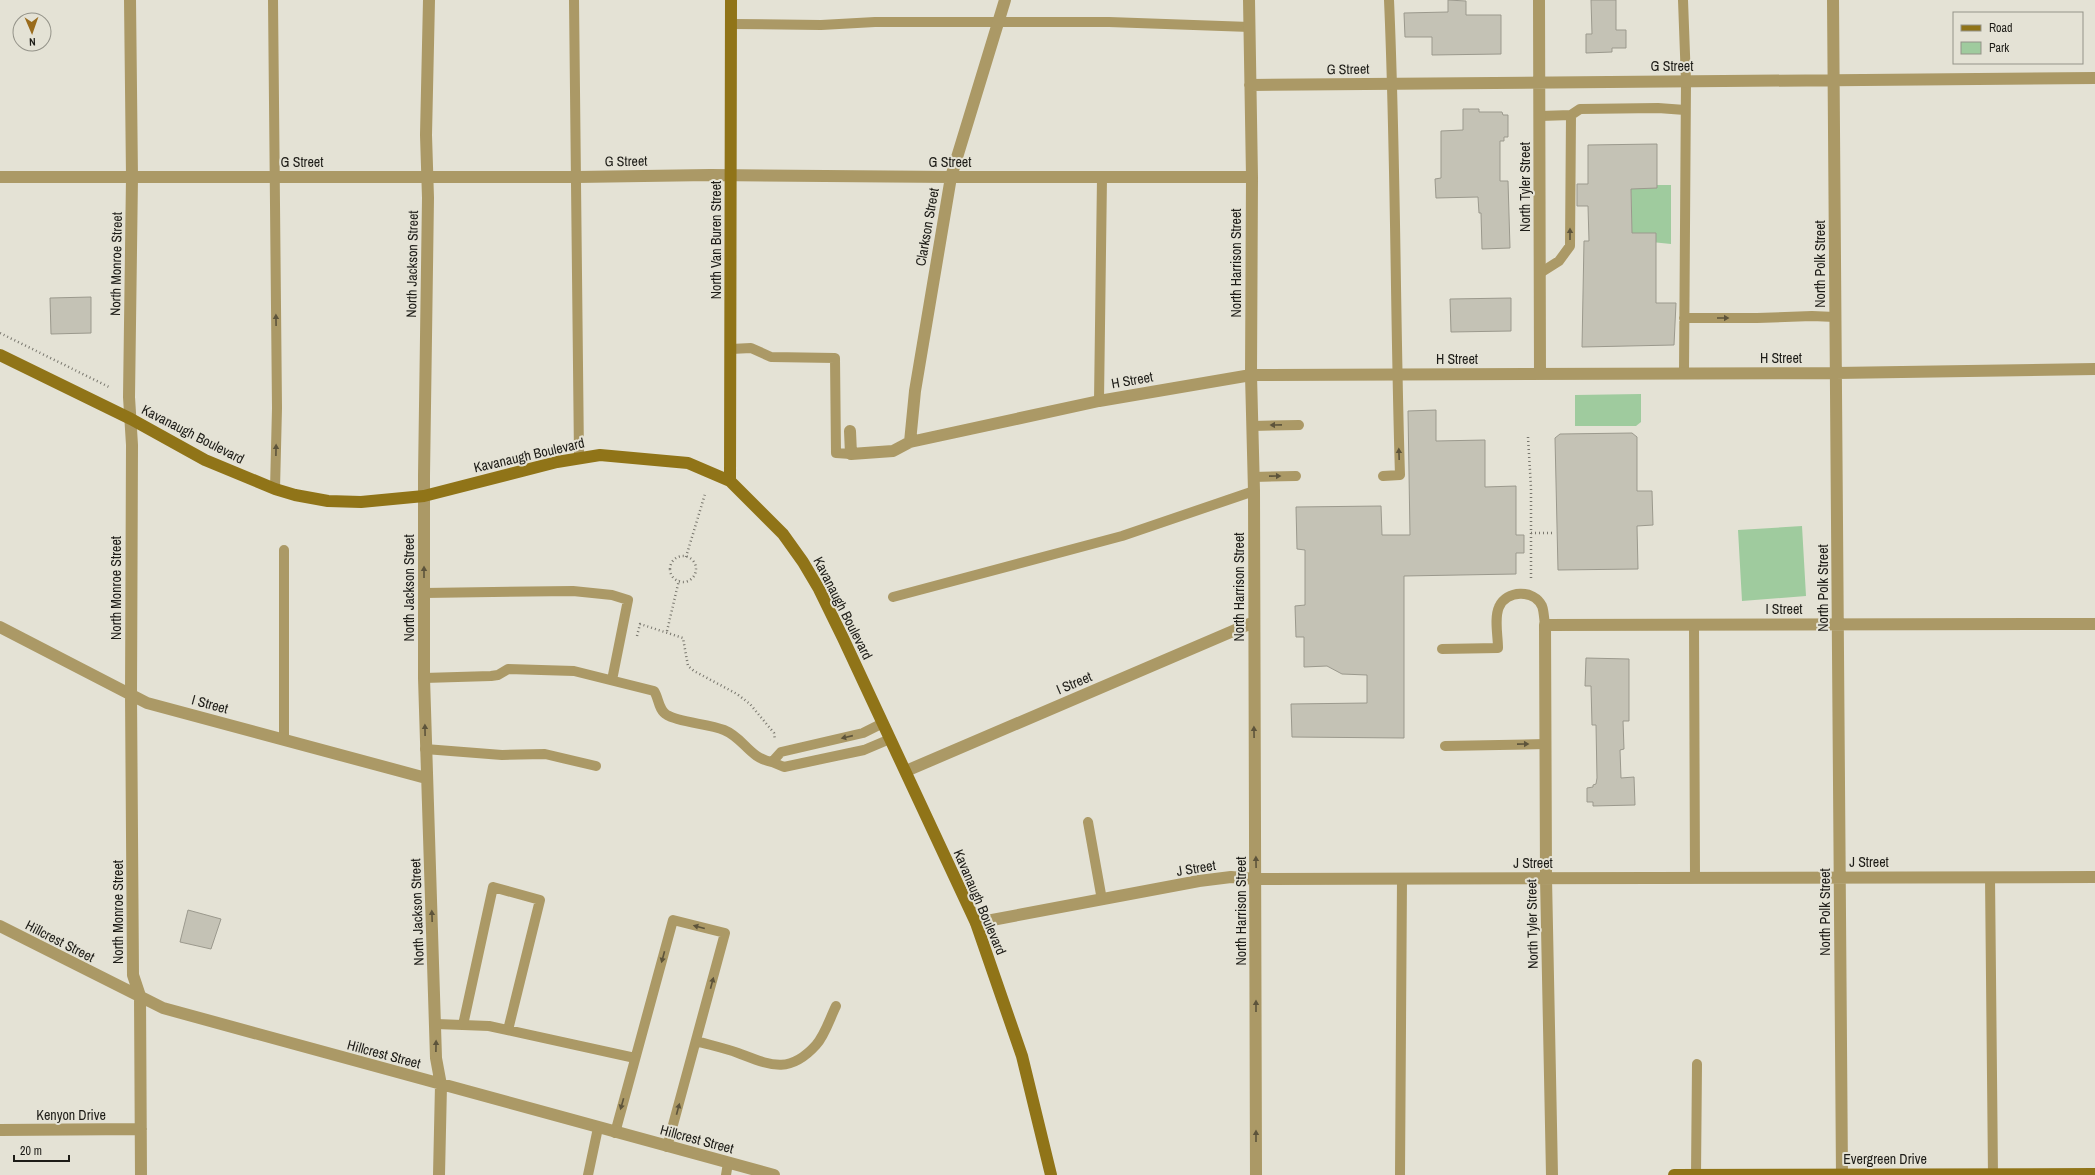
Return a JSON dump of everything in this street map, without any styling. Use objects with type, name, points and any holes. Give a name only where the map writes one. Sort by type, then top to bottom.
[{"type":"street","name":"North Monroe Street","points":[[130,0],[132,177],[129,397],[131,419],[133,975],[140,996],[141,1175]]},
{"type":"street","name":"North Jackson Street","points":[[429,0],[426,135],[428,177],[424,496],[424,678],[425,749],[436,1024],[436,1058],[441,1085],[439,1175]]},
{"type":"street","name":"North Van Buren Street","points":[[730,481],[731,0]]},
{"type":"street","name":"Clarkson Street","points":[[910,442],[915,391],[951,178],[1005,0]]},
{"type":"street","name":"North Harrison Street","points":[[1249,0],[1252,177],[1251,375],[1254,491],[1256,1175]]},
{"type":"street","name":"North Tyler Street","points":[[1539,0],[1540,374]]},
{"type":"street","name":"North Polk Street","points":[[1833,0],[1842,1175]]},
{"type":"street","name":"G Street","points":[[1250,85],[2095,78]]},
{"type":"street","name":"G Street","points":[[0,177],[1252,177]]},
{"type":"street","name":"Kavanaugh Boulevard","points":[[0,355],[131,419],[205,460],[276,489],[295,495],[328,501],[361,502],[424,496],[579,457],[600,455],[688,463],[730,481],[783,534],[803,562],[843,638],[906,772],[976,924],[1022,1056],[1051,1175]]},
{"type":"street","name":"H Street","points":[[851,454],[893,451],[910,442],[1099,401],[1251,375],[1836,373],[2095,369]]},
{"type":"street","points":[[850,431],[851,454]]},
{"type":"street","name":"I Street","points":[[906,772],[1254,622]]},
{"type":"street","name":"I Street","points":[[1545,625],[2095,624]]},
{"type":"street","name":"North Tyler Street","points":[[1545,625],[1546,878],[1552,1175]]},
{"type":"street","name":"I Street","points":[[0,627],[147,703],[426,778]]},
{"type":"street","name":"J Street","points":[[976,924],[1199,881],[1231,878],[2095,877]]},
{"type":"street","name":"Hillcrest Street","points":[[0,926],[163,1008],[667,1146],[727,1169],[774,1175]]},
{"type":"street","name":"Kenyon Drive","points":[[0,1130],[141,1129]]},
{"type":"street","name":"Evergreen Drive","points":[[1674,1175],[2095,1174]]},
{"type":"lane","points":[[273,0],[277,408],[276,489]]},
{"type":"lane","points":[[574,0],[579,457]]},
{"type":"lane","points":[[1383,476],[1400,475],[1389,0]]},
{"type":"lane","points":[[1682,0],[1686,81],[1684,373]]},
{"type":"lane","points":[[732,24],[821,25],[875,22],[998,24],[1109,22],[1250,26]]},
{"type":"lane","points":[[1540,116],[1571,115],[1580,109],[1658,108],[1685,110]]},
{"type":"lane","points":[[1540,273],[1559,261],[1570,246],[1571,115]]},
{"type":"lane","points":[[1099,401],[1102,177]]},
{"type":"lane","points":[[1684,318],[1835,317]]},
{"type":"lane","points":[[731,349],[751,348],[771,357],[835,358],[836,453],[851,454]]},
{"type":"lane","points":[[1252,426],[1299,425]]},
{"type":"lane","points":[[1253,477],[1296,476]]},
{"type":"lane","points":[[893,597],[1122,536],[1254,491]]},
{"type":"lane","points":[[284,550],[284,740]]},
{"type":"lane","points":[[424,593],[573,591],[612,595],[628,600],[612,680]]},
{"type":"lane","points":[[1442,649],[1498,648],[1498,609],[1502,602],[1514,594],[1521,593],[1535,598],[1542,606],[1545,625]]},
{"type":"lane","points":[[1694,624],[1695,878]]},
{"type":"lane","points":[[424,678],[491,676],[498,675],[508,670],[550,669],[574,671],[612,680],[654,691],[658,704],[666,715],[724,730],[743,743],[754,756],[784,767],[864,750],[890,740]]},
{"type":"lane","points":[[772,762],[781,752],[863,733],[883,723]]},
{"type":"lane","points":[[1445,746],[1546,744]]},
{"type":"lane","points":[[425,749],[502,754],[544,754],[596,766]]},
{"type":"lane","points":[[1088,822],[1102,900]]},
{"type":"lane","points":[[1990,877],[1993,1175]]},
{"type":"lane","points":[[1400,1175],[1402,878]]},
{"type":"lane","points":[[463,1025],[493,887],[540,900],[508,1030]]},
{"type":"lane","points":[[616,1132],[673,920],[725,934],[667,1146]]},
{"type":"lane","points":[[696,1041],[765,1064],[778,1066],[794,1062],[817,1044],[836,1006]]},
{"type":"lane","points":[[436,1024],[489,1026],[636,1058]]},
{"type":"lane","points":[[1696,1175],[1697,1064]]},
{"type":"lane","points":[[588,1175],[598,1128]]},
{"type":"path","points":[[0,333],[111,388]]},
{"type":"path","points":[[1528,437],[1531,586]]},
{"type":"path","points":[[686,556],[705,494]]},
{"type":"path","points":[[1531,533],[1554,533]]},
{"type":"path","points":[[686,556],[693,561],[695,572],[687,581],[679,580],[672,575],[670,567],[678,557],[686,556]]},
{"type":"path","points":[[667,631],[679,580]]},
{"type":"path","points":[[636,639],[640,624],[667,631],[683,638],[688,666],[694,672],[737,694],[750,704],[774,734],[776,741]]},
{"type":"green space","points":[[1657,185],[1671,185],[1671,244],[1632,240],[1631,189]]},
{"type":"green space","points":[[1641,394],[1641,422],[1636,426],[1575,426],[1575,395]]},
{"type":"green space","points":[[1802,526],[1806,596],[1742,601],[1738,530]]},
{"type":"building","points":[[1448,0],[1466,1],[1466,15],[1501,15],[1501,54],[1432,55],[1432,37],[1405,37],[1404,13],[1448,12]]},
{"type":"building","points":[[1591,0],[1616,0],[1616,30],[1626,30],[1626,48],[1612,48],[1612,52],[1586,53],[1586,34],[1592,34]]},
{"type":"building","points":[[1463,109],[1479,109],[1479,112],[1502,112],[1503,115],[1508,115],[1508,137],[1504,137],[1504,141],[1500,141],[1500,181],[1508,181],[1510,248],[1482,249],[1481,213],[1479,213],[1478,197],[1436,198],[1435,179],[1441,178],[1441,131],[1463,130]]},
{"type":"building","points":[[1657,144],[1657,188],[1631,189],[1632,233],[1656,233],[1656,303],[1676,303],[1674,345],[1582,347],[1584,241],[1589,241],[1588,206],[1577,206],[1577,184],[1588,184],[1588,145]]},
{"type":"building","points":[[91,297],[91,333],[51,334],[50,298]]},
{"type":"building","points":[[1511,298],[1511,331],[1451,332],[1450,299]]},
{"type":"building","points":[[1436,410],[1436,441],[1485,440],[1485,487],[1516,486],[1516,535],[1524,535],[1524,553],[1516,553],[1516,574],[1404,576],[1404,738],[1292,737],[1291,704],[1367,703],[1367,675],[1342,674],[1327,666],[1304,667],[1304,637],[1296,637],[1295,606],[1305,605],[1305,550],[1297,549],[1296,507],[1381,506],[1382,535],[1410,535],[1408,411]]},
{"type":"building","points":[[1632,433],[1637,437],[1637,491],[1652,491],[1653,525],[1637,526],[1638,569],[1558,570],[1555,438],[1560,434]]},
{"type":"building","points":[[1586,658],[1629,659],[1629,721],[1623,721],[1624,749],[1620,750],[1621,778],[1634,777],[1635,805],[1593,806],[1593,802],[1587,802],[1587,788],[1593,787],[1593,785],[1596,784],[1597,778],[1596,725],[1592,725],[1591,686],[1585,686]]},
{"type":"building","points":[[188,910],[221,919],[211,949],[180,942]]}]
